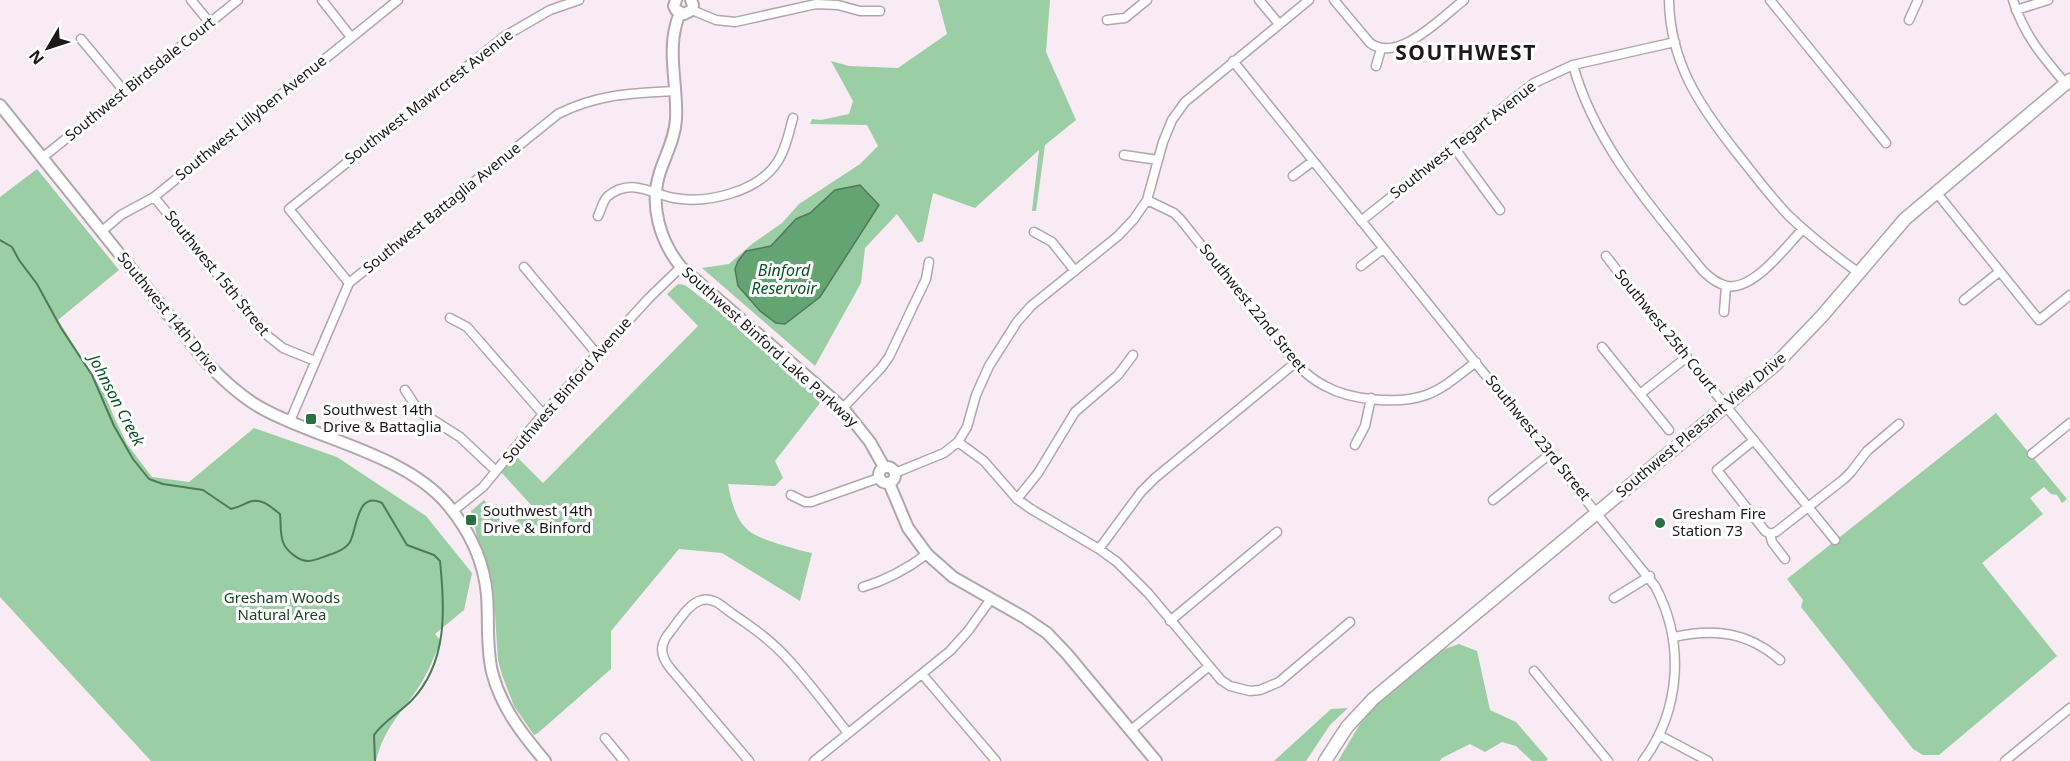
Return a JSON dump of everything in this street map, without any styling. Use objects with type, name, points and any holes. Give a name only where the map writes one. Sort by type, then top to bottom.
[{"type":"main road","name":"Southwest Pleasant View Drive","points":[[1324,761],[1347,727],[1373,699],[1799,342],[1897,227],[2068,82]]},
{"type":"street","points":[[191,0],[210,22]]},
{"type":"street","name":"Southwest Birdsdale Court","points":[[42,158],[238,0]]},
{"type":"street","points":[[322,0],[351,37]]},
{"type":"street","name":"Southwest Lillyben Avenue","points":[[102,231],[121,215],[154,196],[398,0]]},
{"type":"street","points":[[546,0],[550,10]]},
{"type":"street","name":"Southwest Mawrcrest Avenue","points":[[349,283],[289,209],[505,36],[550,10],[579,0]]},
{"type":"street","points":[[675,0],[675,8],[680,13],[686,14],[692,5],[716,20],[735,22],[816,4],[839,3],[860,11],[880,11]]},
{"type":"street","points":[[1107,20],[1125,18],[1147,0]]},
{"type":"street","points":[[1259,0],[1279,24]]},
{"type":"street","points":[[791,495],[811,502],[884,476],[894,480],[895,473],[944,453],[958,442],[967,427],[976,395],[989,366],[1017,322],[1031,306],[1118,236],[1147,200],[1163,142],[1178,111],[1194,92],[1309,0]]},
{"type":"street","points":[[1334,0],[1370,43],[1381,49],[1395,49],[1408,43],[1464,0]]},
{"type":"street","points":[[1669,0],[1675,42],[1686,76],[1709,118],[1767,191],[1803,229],[1858,273]]},
{"type":"street","points":[[1770,0],[1886,143]]},
{"type":"street","points":[[1909,20],[1918,0]]},
{"type":"street","points":[[2013,0],[2031,42],[2068,82]]},
{"type":"street","points":[[2016,10],[2048,0]]},
{"type":"street","name":"Southwest Binford Lake Parkway","points":[[680,13],[673,39],[674,131],[656,192],[660,231],[667,248],[681,267],[843,408],[870,442],[908,528],[927,554],[953,577],[1025,618],[1057,643],[1156,761]]},
{"type":"street","points":[[81,39],[125,92]]},
{"type":"street","name":"Southwest Tegart Avenue","points":[[1360,221],[1534,83],[1573,65],[1675,42]]},
{"type":"street","points":[[1376,66],[1381,49]]},
{"type":"street","name":"Southwest 23rd Street","points":[[1233,61],[1360,221],[1650,576],[1664,605],[1674,637],[1675,662],[1673,689],[1667,716],[1659,735],[1643,761]]},
{"type":"street","points":[[1573,65],[1578,86],[1607,144],[1631,182],[1711,278],[1726,286],[1747,283],[1757,277],[1803,229]]},
{"type":"street","name":"Southwest Battaglia Avenue","points":[[290,421],[349,283],[558,114],[584,103],[615,95],[675,91]]},
{"type":"street","name":"Southwest 14th Drive","points":[[0,105],[207,363],[226,383],[254,404],[399,467],[433,490],[453,511],[468,534],[481,566],[487,596],[488,650],[500,693],[516,724],[545,761]]},
{"type":"street","points":[[598,216],[606,198],[619,191],[643,188],[673,198],[711,200],[724,197],[759,180],[768,174],[778,161],[793,118]]},
{"type":"street","points":[[1453,146],[1500,210]]},
{"type":"street","points":[[1124,155],[1158,160]]},
{"type":"street","points":[[1293,176],[1312,161]]},
{"type":"street","points":[[1936,192],[2039,320],[2070,295]]},
{"type":"street","name":"Southwest 15th Street","points":[[154,196],[268,336],[283,348],[315,361]]},
{"type":"street","name":"Southwest 22nd Street","points":[[1147,200],[1174,213],[1181,220],[1295,363],[1307,375],[1326,387],[1347,394],[1404,400],[1424,396],[1442,388],[1476,362]]},
{"type":"street","points":[[1034,232],[1052,242],[1075,271]]},
{"type":"street","points":[[1361,266],[1383,249]]},
{"type":"street","name":"Southwest 25th Court","points":[[1606,256],[1835,540]]},
{"type":"street","points":[[843,408],[889,357],[926,279],[929,262]]},
{"type":"street","points":[[524,267],[597,354]]},
{"type":"street","name":"Southwest Binford Avenue","points":[[453,511],[483,487],[543,414],[597,354],[681,267]]},
{"type":"street","points":[[1964,300],[1999,272]]},
{"type":"street","points":[[1724,312],[1726,286]]},
{"type":"street","points":[[450,318],[467,327],[543,414]]},
{"type":"street","points":[[1602,347],[1669,430]]},
{"type":"street","points":[[1017,499],[1038,473],[1075,412],[1118,375],[1133,355]]},
{"type":"street","points":[[1640,394],[1687,357]]},
{"type":"street","points":[[1100,549],[1141,492],[1155,478],[1295,363]]},
{"type":"street","points":[[405,390],[419,411],[460,437],[496,471]]},
{"type":"street","points":[[1355,445],[1365,426],[1371,398]]},
{"type":"street","points":[[1770,534],[1851,472],[1867,451],[1899,424]]},
{"type":"street","points":[[2032,454],[2070,424]]},
{"type":"street","points":[[1754,440],[1717,470],[1770,534],[1772,542],[1785,558]]},
{"type":"street","points":[[958,442],[984,461],[1017,499],[1100,549],[1134,578],[1208,667],[1221,680],[1239,689],[1250,691],[1270,687],[1279,682],[1350,622]]},
{"type":"street","points":[[1493,500],[1550,454]]},
{"type":"street","points":[[1170,621],[1277,532]]},
{"type":"street","points":[[863,587],[903,570],[927,554]]},
{"type":"street","points":[[1614,598],[1650,576]]},
{"type":"street","points":[[814,761],[922,674],[960,640],[991,599]]},
{"type":"street","points":[[749,761],[664,660],[661,650],[662,642],[699,600],[711,600],[759,632],[796,669],[848,733]]},
{"type":"street","points":[[1674,637],[1706,632],[1723,633],[1748,639],[1766,648],[1780,660]]},
{"type":"street","points":[[1131,730],[1208,667]]},
{"type":"street","points":[[1534,671],[1608,761]]},
{"type":"street","points":[[922,674],[996,761]]},
{"type":"street","points":[[2005,761],[2070,708]]},
{"type":"street","points":[[1659,735],[1708,761]]},
{"type":"street","points":[[605,738],[624,761]]},
{"type":"green space","points":[[938,0],[1050,0],[1046,52],[1076,120],[1045,145],[1036,211],[1032,211],[1039,150],[975,208],[933,193],[923,241],[918,243],[897,214],[865,248],[861,283],[815,366],[702,268],[729,264],[782,223],[799,204],[860,164],[878,146],[867,125],[810,124],[812,119],[821,120],[849,114],[853,101],[831,61],[849,66],[898,68],[947,34]]},
{"type":"green space","name":"Gresham Woods Natural Area","points":[[37,169],[119,270],[58,320],[106,396],[127,444],[152,477],[189,482],[254,428],[337,457],[426,516],[472,573],[464,610],[435,634],[441,641],[428,671],[383,739],[376,761],[151,761],[0,597],[0,197]]},
{"type":"green space","points":[[678,284],[685,285],[827,394],[775,461],[783,478],[775,486],[728,484],[737,515],[749,531],[769,541],[812,553],[800,601],[722,553],[679,549],[611,631],[611,669],[534,735],[514,706],[502,675],[498,660],[495,614],[471,511],[484,500],[507,528],[533,507],[501,472],[512,452],[543,483],[698,326],[667,294]]},
{"type":"green space","points":[[1996,413],[2067,499],[2062,503],[2057,495],[2051,494],[2044,487],[2030,498],[2043,514],[1982,563],[2057,656],[1939,755],[1923,755],[1913,749],[1801,607],[1803,600],[1787,579]]},
{"type":"green space","points":[[1459,644],[1477,651],[1490,710],[1516,722],[1548,759],[1546,761],[1532,761],[1516,746],[1502,742],[1485,752],[1470,744],[1440,761],[1338,761],[1367,712],[1433,653]]},
{"type":"green space","points":[[1348,708],[1330,725],[1306,761],[1274,761],[1331,709]]},
{"type":"water","name":"Binford Reservoir","points":[[860,185],[879,205],[820,297],[785,324],[776,323],[760,311],[738,286],[735,269],[738,261],[746,251],[771,246],[796,219],[810,213],[835,190]]},
{"type":"waterway","name":"Johnson Creek","points":[[0,240],[12,247],[37,284],[61,328],[92,375],[114,426],[133,459],[149,479],[163,484],[203,490],[231,509],[253,501],[266,504],[280,514],[282,539],[287,549],[304,561],[317,559],[348,545],[363,506],[374,500],[382,503],[407,545],[434,555],[440,561],[443,616],[438,653],[423,686],[411,701],[382,725],[374,735],[375,761]]},
{"type":"place","name":"Southwest 14th Drive & Battaglia","points":[[311,419]]},
{"type":"place","name":"Southwest 14th Drive & Binford","points":[[471,520]]},
{"type":"place","name":"Gresham Fire Station 73","points":[[1660,523]]},
{"type":"district","name":"SOUTHWEST","points":[[1466,53]]}]
